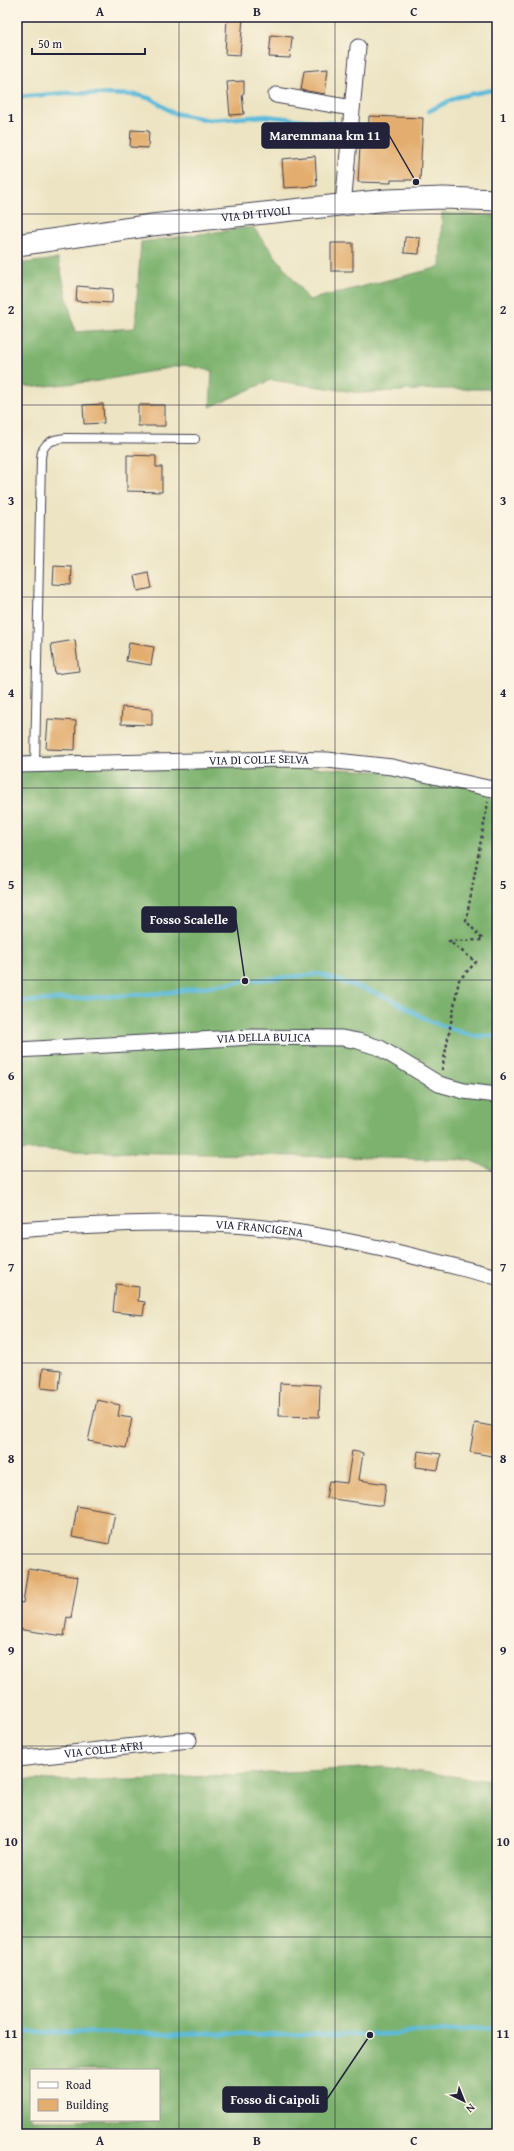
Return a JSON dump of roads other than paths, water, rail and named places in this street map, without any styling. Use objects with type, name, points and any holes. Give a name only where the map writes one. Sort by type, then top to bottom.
[{"type":"main road","name":"VIA DI TIVOLI","points":[[17,245],[145,226],[407,199],[497,200]]},
{"type":"street","points":[[343,205],[358,47]]},
{"type":"street","points":[[276,95],[352,108]]},
{"type":"street","name":"VIA DI COLLE SELVA","points":[[17,765],[282,759],[327,760],[392,768],[494,789]]},
{"type":"street","name":"VIA DELLA BULICA","points":[[17,1050],[253,1037],[342,1038],[380,1048],[439,1084],[464,1091],[497,1095]]},
{"type":"street","name":"VIA FRANCIGENA","points":[[17,1230],[133,1222],[198,1223],[264,1228],[313,1235],[368,1246],[497,1277]]},
{"type":"street","name":"VIA COLLE AFRI","points":[[17,1759],[189,1740]]},
{"type":"lane","points":[[35,765],[41,458],[44,447],[52,440],[66,438],[195,439]]},
{"type":"waterway","points":[[429,111],[457,97],[497,89]]},
{"type":"waterway","points":[[17,97],[66,93],[137,95],[152,99],[173,113],[209,120],[266,116],[339,124]]},
{"type":"waterway","points":[[17,1002],[164,993],[245,981],[319,974],[393,1000],[429,1021],[472,1036],[497,1036]]},
{"type":"waterway","points":[[17,2032],[370,2035],[497,2028]]},
{"type":"place","name":"Maremmana km 11","points":[[416,182]]},
{"type":"place","name":"Fosso Scalelle","points":[[245,981]]},
{"type":"place","name":"Fosso di Caipoli","points":[[370,2035]]}]
